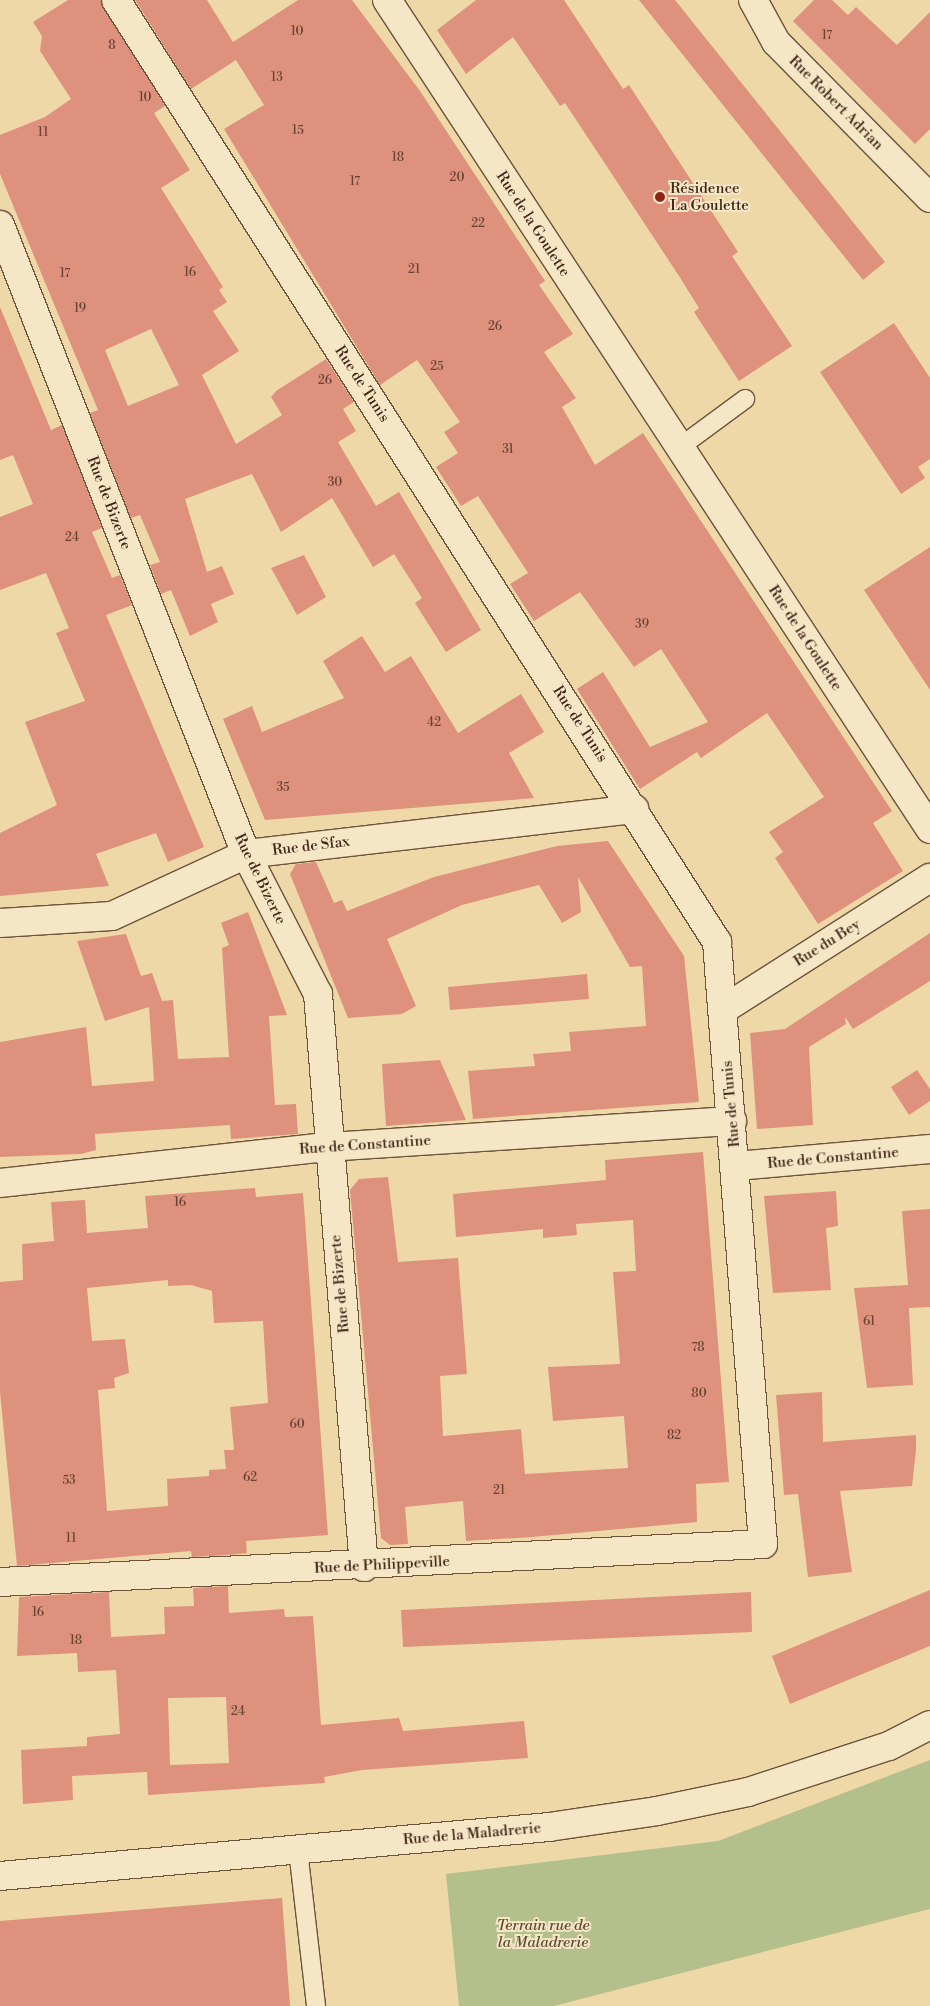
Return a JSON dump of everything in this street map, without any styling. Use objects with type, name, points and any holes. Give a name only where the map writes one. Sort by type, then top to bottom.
[{"type":"street","name":"Rue de Tunis","points":[[116,0],[634,808],[717,942],[724,1008],[763,1544]]},
{"type":"street","name":"Rue de la Goulette","points":[[387,0],[930,829]]},
{"type":"street","name":"Rue Robert Adrian","points":[[753,0],[776,42],[930,198]]},
{"type":"street","name":"Rue de Bizerte","points":[[0,225],[246,854],[318,994],[328,1147],[364,1567]]},
{"type":"street","name":"Rue de Sfax","points":[[0,923],[112,916],[246,854],[634,808]]},
{"type":"street","name":"Rue du Bey","points":[[724,1008],[930,878]]},
{"type":"street","name":"Rue de Constantine","points":[[0,1183],[328,1147],[732,1121]]},
{"type":"street","name":"Rue de Constantine","points":[[736,1166],[930,1150]]},
{"type":"street","name":"Rue de Philippeville","points":[[0,1582],[364,1567],[763,1544]]},
{"type":"street","name":"Rue de la Maladrerie","points":[[0,1876],[549,1827],[657,1811],[748,1792],[889,1746],[930,1725]]},
{"type":"lane","points":[[680,447],[745,399]]},
{"type":"lane","points":[[298,1850],[316,2006]]},
{"type":"green space","name":"Terrain rue de la Maladrerie","points":[[930,1760],[930,1909],[554,2006],[459,2006],[446,1874],[718,1841]]},
{"type":"building","points":[[68,0],[100,0],[165,106],[154,113],[190,170],[161,188],[223,287],[219,290],[227,302],[213,311],[239,351],[202,375],[236,444],[282,415],[271,397],[276,391],[326,359],[354,402],[343,409],[356,431],[338,442],[376,506],[399,492],[481,630],[446,652],[415,603],[422,598],[394,554],[373,567],[332,498],[281,532],[252,474],[185,499],[207,572],[222,566],[234,594],[211,604],[218,622],[190,636],[171,590],[161,594],[150,565],[160,562],[140,515],[131,518],[90,413],[98,410],[0,174],[0,135],[45,117],[71,99],[40,51],[42,36],[33,22]],"holes":[[[151,329],[179,385],[128,406],[105,350]]]},
{"type":"building","points":[[135,0],[207,0],[233,42],[298,0],[352,0],[420,91],[545,281],[539,285],[573,334],[544,352],[576,398],[562,407],[595,465],[643,433],[892,811],[873,823],[903,871],[818,924],[775,858],[783,852],[769,832],[824,797],[767,713],[701,758],[697,752],[640,789],[577,689],[603,672],[650,747],[708,722],[661,649],[634,667],[580,592],[534,621],[510,584],[528,573],[478,496],[461,506],[436,467],[458,453],[444,432],[460,422],[417,360],[380,385],[224,129],[264,105],[236,60],[191,89]]},
{"type":"building","name":"Résidence La Goulette","points":[[476,0],[564,0],[623,89],[629,85],[738,252],[732,256],[792,346],[739,381],[694,312],[699,308],[679,276],[565,103],[560,106],[513,37],[466,74],[437,30]]},
{"type":"building","points":[[639,0],[675,0],[885,262],[863,280]]},
{"type":"building","points":[[814,0],[832,0],[848,15],[856,7],[897,45],[930,12],[930,129],[915,144],[793,21]]},
{"type":"building","points":[[0,307],[51,430],[62,425],[102,528],[92,532],[112,578],[120,575],[132,605],[106,615],[204,847],[168,862],[156,833],[96,854],[109,886],[0,896],[0,833],[57,805],[25,722],[85,701],[56,633],[69,628],[46,573],[0,590],[0,517],[33,504],[13,455],[0,460]]},
{"type":"building","points":[[894,323],[930,378],[930,459],[918,467],[925,478],[901,494],[820,372]]},
{"type":"building","points":[[930,547],[930,690],[864,590]]},
{"type":"building","points":[[304,555],[326,597],[297,615],[271,568]]},
{"type":"building","points":[[362,636],[385,672],[411,656],[458,733],[521,694],[544,732],[509,753],[534,798],[265,820],[223,719],[252,706],[262,732],[344,698],[323,661]]},
{"type":"building","points":[[608,841],[684,956],[699,1102],[473,1119],[468,1071],[535,1066],[533,1054],[571,1051],[569,1032],[646,1026],[642,966],[630,967],[578,877],[581,912],[562,923],[539,885],[462,905],[387,939],[416,1006],[402,1014],[348,1018],[290,874],[296,864],[316,862],[334,903],[342,900],[347,911],[434,877],[557,846]]},
{"type":"building","points":[[248,912],[287,1015],[269,1016],[275,1105],[296,1104],[298,1134],[231,1139],[230,1125],[95,1134],[96,1150],[81,1154],[0,1157],[0,1042],[86,1027],[92,1086],[154,1081],[149,1007],[105,1021],[77,941],[126,934],[141,976],[152,973],[162,1001],[173,1000],[178,1059],[229,1057],[222,948],[229,945],[221,923]]},
{"type":"building","points":[[930,933],[930,981],[853,1029],[845,1017],[846,1024],[809,1047],[813,1125],[757,1129],[750,1033],[785,1029]]},
{"type":"building","points":[[587,974],[589,999],[450,1010],[448,987]]},
{"type":"building","points":[[440,1060],[466,1120],[386,1126],[382,1064]]},
{"type":"building","points":[[917,1070],[930,1089],[930,1101],[909,1115],[891,1087]]},
{"type":"building","points":[[703,1152],[729,1482],[696,1484],[697,1522],[466,1541],[463,1501],[405,1507],[408,1544],[390,1545],[381,1538],[350,1190],[359,1179],[388,1177],[398,1262],[458,1258],[467,1374],[440,1376],[443,1436],[521,1429],[525,1474],[628,1468],[624,1416],[553,1421],[548,1367],[620,1364],[613,1272],[636,1271],[633,1220],[576,1224],[577,1235],[543,1238],[543,1229],[456,1237],[453,1194],[606,1180],[605,1160]]},
{"type":"building","points":[[255,1188],[256,1197],[303,1193],[328,1535],[246,1541],[247,1553],[227,1555],[192,1557],[191,1551],[17,1566],[0,1392],[0,1282],[23,1280],[22,1244],[54,1241],[51,1202],[85,1200],[87,1233],[148,1228],[145,1196]],"holes":[[[168,1280],[168,1286],[191,1285],[212,1291],[214,1323],[263,1321],[268,1403],[230,1407],[234,1450],[224,1450],[226,1469],[209,1470],[209,1476],[167,1479],[168,1506],[107,1511],[98,1390],[115,1388],[114,1378],[129,1373],[125,1339],[92,1341],[87,1288]]]},
{"type":"building","points":[[836,1191],[838,1226],[826,1228],[831,1290],[773,1293],[764,1196]]},
{"type":"building","points":[[930,1209],[930,1307],[909,1308],[908,1291],[913,1385],[867,1388],[854,1288],[908,1285],[902,1211]]},
{"type":"building","points":[[822,1392],[823,1442],[916,1435],[916,1450],[912,1486],[840,1491],[852,1572],[808,1577],[798,1494],[784,1495],[776,1395]]},
{"type":"building","points":[[228,1586],[229,1613],[284,1609],[285,1617],[313,1616],[321,1725],[399,1718],[403,1731],[524,1721],[528,1758],[362,1770],[324,1777],[325,1783],[148,1795],[147,1772],[72,1776],[73,1800],[23,1804],[21,1750],[87,1746],[87,1737],[120,1734],[116,1670],[78,1672],[77,1653],[17,1656],[19,1597],[109,1592],[111,1637],[165,1634],[164,1607],[194,1606],[193,1588]],"holes":[[[226,1697],[229,1763],[170,1765],[168,1698]]]},
{"type":"building","points":[[930,1590],[930,1646],[790,1704],[772,1656]]},
{"type":"building","points":[[751,1592],[752,1632],[403,1647],[401,1610]]},
{"type":"building","points":[[282,1898],[290,2006],[0,2006],[0,1921]]},
{"type":"place","name":"Résidence La Goulette","points":[[660,197]]}]
